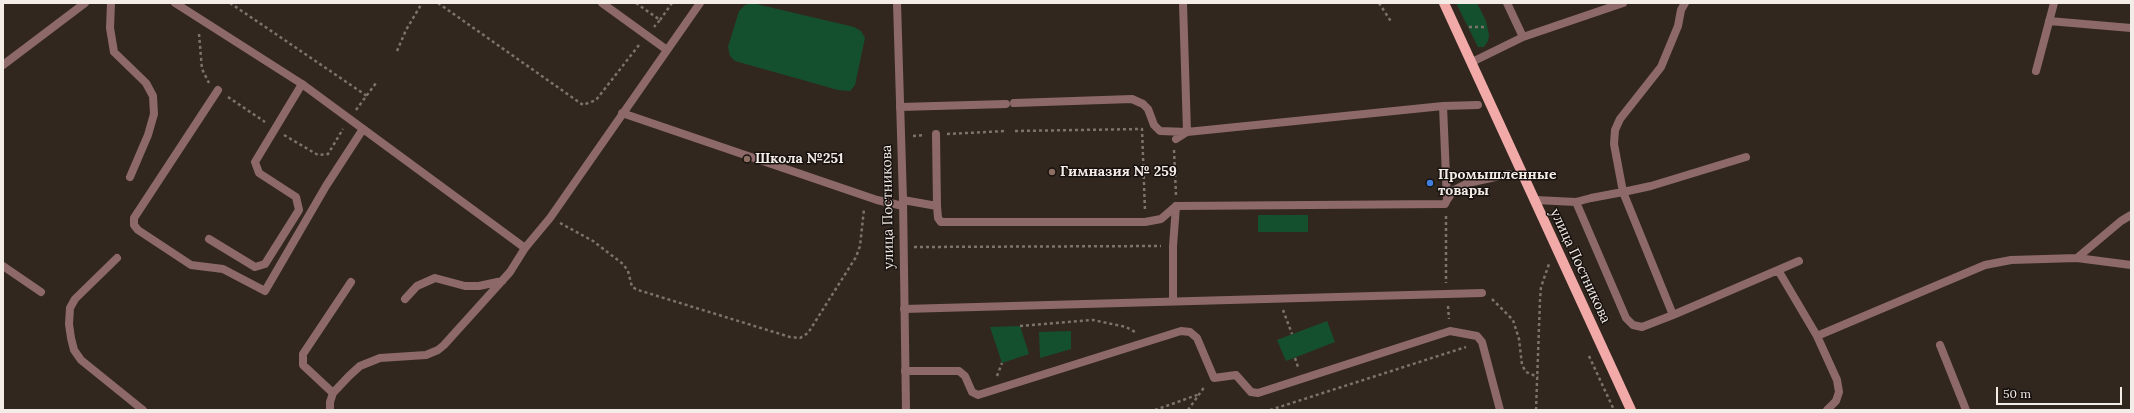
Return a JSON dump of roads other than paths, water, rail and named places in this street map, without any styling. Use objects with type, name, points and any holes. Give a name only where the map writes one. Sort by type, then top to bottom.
[{"type":"main road","name":"улица Постникова","points":[[1444,3],[1631,410]]},
{"type":"street","points":[[3,65],[86,3]]},
{"type":"street","points":[[111,3],[110,28],[114,52],[146,83],[153,96],[154,114],[148,135],[130,177]]},
{"type":"street","points":[[175,3],[302,84],[525,248]]},
{"type":"street","points":[[602,3],[667,50]]},
{"type":"street","points":[[330,410],[330,402],[333,393],[348,376],[360,366],[372,360],[394,356],[426,355],[438,350],[502,281],[525,248],[550,218],[700,3]]},
{"type":"street","name":"улица Постникова","points":[[897,3],[903,203],[906,410]]},
{"type":"street","points":[[1183,3],[1187,132]]},
{"type":"street","points":[[1507,3],[1523,37]]},
{"type":"street","points":[[1472,62],[1523,37],[1623,3]]},
{"type":"street","points":[[1672,315],[1623,192],[1614,144],[1614,130],[1620,119],[1661,67],[1678,26],[1681,10],[1685,3]]},
{"type":"street","points":[[2036,70],[2054,3]]},
{"type":"street","points":[[2049,21],[2131,28]]},
{"type":"street","points":[[209,239],[255,267],[265,264],[299,210],[296,197],[259,173],[255,162],[302,84]]},
{"type":"street","points":[[218,90],[134,218],[134,225],[138,230],[191,265],[223,269],[265,290],[326,186],[363,129]]},
{"type":"street","points":[[1014,104],[1132,99],[1143,104],[1148,109],[1154,125],[1160,131],[1187,132],[1443,106],[1478,105]]},
{"type":"street","points":[[900,107],[1006,104]]},
{"type":"street","points":[[1443,106],[1446,202]]},
{"type":"street","points":[[622,113],[865,195],[903,203],[937,206]]},
{"type":"street","points":[[1176,139],[1187,132]]},
{"type":"street","points":[[936,134],[938,218],[941,222],[945,223],[1145,222],[1161,220],[1176,206],[1446,202]]},
{"type":"street","points":[[1535,200],[1576,202],[1651,186],[1746,156]]},
{"type":"street","points":[[1446,202],[1454,190],[1468,183],[1509,174]]},
{"type":"street","points":[[1576,202],[1626,318],[1633,325],[1642,327],[1799,261]]},
{"type":"street","points":[[1173,302],[1173,246],[1176,206]]},
{"type":"street","points":[[2077,258],[2121,221],[2131,215]]},
{"type":"street","points":[[117,258],[75,299],[70,308],[69,324],[71,338],[81,360],[143,410]]},
{"type":"street","points":[[1817,336],[1985,265],[2011,260],[2077,258],[2131,265]]},
{"type":"street","points":[[3,266],[41,292]]},
{"type":"street","points":[[1778,270],[1817,336],[1837,380],[1839,392],[1836,401],[1828,410]]},
{"type":"street","points":[[406,299],[417,286],[435,278],[472,286],[502,281]]},
{"type":"street","points":[[333,393],[303,365],[303,354],[351,282]]},
{"type":"street","points":[[904,310],[1482,293]]},
{"type":"street","points":[[905,371],[959,371],[965,376],[972,392],[978,395],[1181,331],[1190,332],[1196,338],[1212,375],[1218,379],[1236,375],[1251,392],[1258,393],[1450,331],[1477,336],[1482,342],[1500,410]]},
{"type":"street","points":[[1940,345],[1966,410]]},
{"type":"place","name":"Школа №251","points":[[747,159]]},
{"type":"place","name":"Гимназия № 259","points":[[1052,172]]},
{"type":"place","name":"Промышленные товары","points":[[1430,183]]}]
